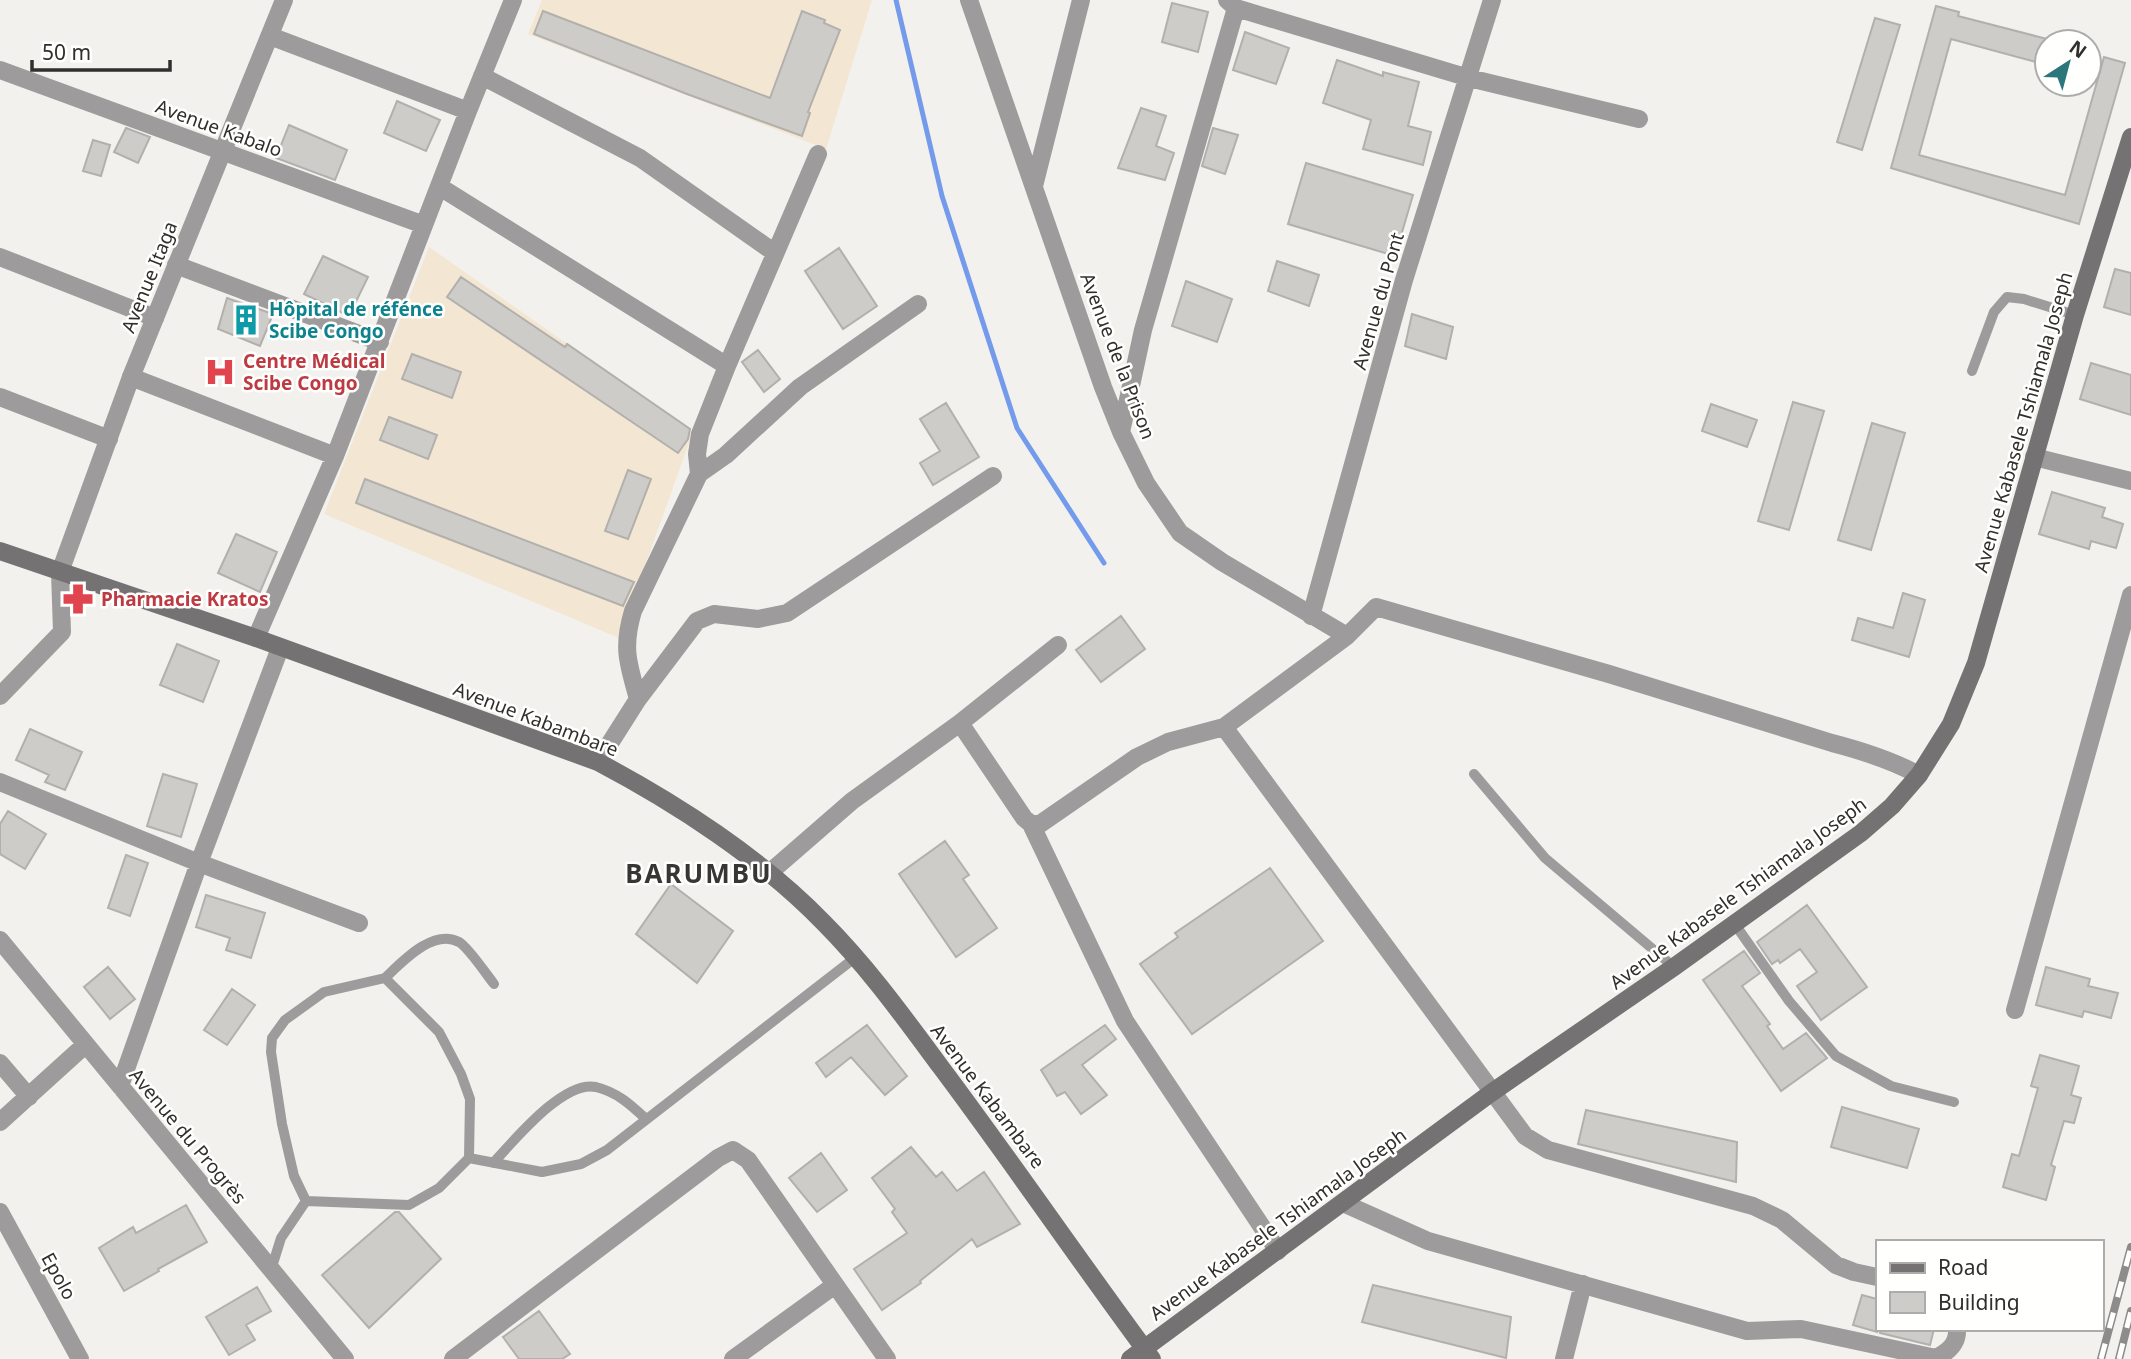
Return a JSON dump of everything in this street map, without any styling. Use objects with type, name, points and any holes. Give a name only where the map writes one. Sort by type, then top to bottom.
[{"type":"main road","name":"Avenue Kabasele Tshiamala Joseph","points":[[1142,1356],[1491,1093],[1674,967],[1861,833],[1892,806],[1919,775],[1951,724],[1976,663],[2075,315],[2131,137]]},
{"type":"main road","name":"Avenue Kabambare","points":[[0,551],[256,638],[598,762],[683,811],[768,874],[821,920],[869,971],[991,1134],[1142,1356]]},
{"type":"street","name":"Avenue Itaga","points":[[61,572],[131,377],[284,0]]},
{"type":"street","points":[[256,638],[335,456],[513,0]]},
{"type":"street","name":"Avenue de la Prison","points":[[969,0],[1121,432],[1146,484],[1180,533],[1222,562],[1347,636]]},
{"type":"street","points":[[1034,186],[1081,0]]},
{"type":"street","name":"Avenue du Pont","points":[[1311,616],[1404,280],[1492,0]]},
{"type":"street","points":[[1121,432],[1143,330],[1231,4],[1469,78],[1639,119]]},
{"type":"street","points":[[270,36],[468,111]]},
{"type":"street","name":"Avenue Kabalo","points":[[0,70],[424,225]]},
{"type":"street","points":[[482,76],[640,158],[775,253]]},
{"type":"street","points":[[699,474],[697,454],[700,434],[818,154]]},
{"type":"street","points":[[440,187],[727,366]]},
{"type":"street","points":[[0,257],[155,318]]},
{"type":"street","points":[[176,265],[380,342]]},
{"type":"street","points":[[638,699],[626,657],[626,635],[633,611],[699,474],[726,454],[800,387],[918,304]]},
{"type":"street","points":[[131,377],[335,456]]},
{"type":"street","points":[[0,397],[109,439]]},
{"type":"street","points":[[2034,457],[2131,481]]},
{"type":"street","points":[[598,762],[638,699],[697,621],[715,614],[758,619],[787,613],[993,476]]},
{"type":"street","points":[[0,696],[62,632],[61,572]]},
{"type":"street","points":[[2015,1010],[2131,595]]},
{"type":"street","points":[[1031,824],[1040,824],[1138,757],[1168,743],[1224,727],[1347,636],[1376,607],[1870,752],[1919,775]]},
{"type":"street","points":[[768,874],[852,801],[960,723],[1058,645]]},
{"type":"street","points":[[120,1086],[199,863],[280,648]]},
{"type":"street","points":[[960,723],[1024,818],[1031,824],[1125,1021],[1278,1251]]},
{"type":"street","points":[[1224,727],[1525,1136],[1548,1150],[1753,1206],[1782,1220],[1836,1265],[1876,1277]]},
{"type":"street","points":[[0,782],[199,863],[359,923]]},
{"type":"street","name":"Avenue du Progrès","points":[[0,940],[345,1359]]},
{"type":"street","points":[[0,1122],[85,1045]]},
{"type":"street","points":[[0,1062],[29,1097]]},
{"type":"street","points":[[453,1359],[718,1158],[733,1150],[748,1160],[887,1359]]},
{"type":"street","points":[[1343,1203],[1427,1241],[1746,1331],[1801,1329],[1936,1358],[1950,1351],[1957,1331]]},
{"type":"street","name":"Epolo","points":[[0,1212],[80,1359]]},
{"type":"street","points":[[1564,1359],[1583,1284]]},
{"type":"street","points":[[733,1359],[835,1286]]},
{"type":"lane","points":[[1972,371],[1994,312],[2007,297],[2024,299],[2075,315]]},
{"type":"lane","points":[[1475,775],[1545,858],[1674,967]]},
{"type":"lane","points":[[1734,923],[1789,1001],[1836,1056],[1891,1086],[1954,1102]]},
{"type":"lane","points":[[306,1201],[294,1176],[282,1124],[271,1052],[272,1038],[285,1020],[324,992],[385,978],[428,944],[444,938],[461,943],[494,984]]},
{"type":"lane","points":[[469,1158],[542,1172],[581,1164],[607,1150],[856,957]]},
{"type":"lane","points":[[306,1201],[410,1205],[439,1188],[469,1158],[470,1100],[461,1074],[439,1032],[385,978]]},
{"type":"lane","points":[[493,1163],[545,1110],[571,1091],[593,1086],[620,1096],[646,1119]]},
{"type":"lane","points":[[271,1270],[281,1238],[306,1201]]},
{"type":"shaded area","points":[[542,0],[872,0],[826,149],[528,34]]},
{"type":"shaded area","points":[[429,247],[693,432],[619,638],[324,514]]},
{"type":"building","points":[[1172,3],[1208,12],[1198,52],[1162,42]]},
{"type":"building","points":[[1936,6],[1959,12],[1958,16],[2033,35],[2033,61],[1951,39],[1919,155],[2065,195],[2092,98],[2103,98],[2104,57],[2125,63],[2079,224],[1891,168]]},
{"type":"building","points":[[543,11],[770,98],[802,11],[825,20],[824,23],[840,30],[808,112],[810,113],[802,136],[534,34]]},
{"type":"building","points":[[1875,18],[1900,25],[1862,150],[1837,142]]},
{"type":"building","points":[[1245,32],[1289,48],[1276,84],[1233,70]]},
{"type":"building","points":[[1337,60],[1383,76],[1383,72],[1419,82],[1408,126],[1431,132],[1423,165],[1363,149],[1371,120],[1323,103]]},
{"type":"building","points":[[397,101],[440,120],[426,151],[384,133]]},
{"type":"building","points":[[1141,108],[1166,116],[1156,146],[1174,153],[1165,180],[1118,168]]},
{"type":"building","points":[[289,125],[347,150],[335,180],[276,158]]},
{"type":"building","points":[[126,128],[150,137],[138,163],[114,152]]},
{"type":"building","points":[[1213,128],[1238,135],[1225,174],[1202,166]]},
{"type":"building","points":[[93,140],[110,145],[101,176],[83,171]]},
{"type":"building","points":[[1306,163],[1413,195],[1395,256],[1288,224]]},
{"type":"building","points":[[839,248],[877,306],[843,329],[805,271]]},
{"type":"building","points":[[323,256],[368,277],[349,316],[304,294]]},
{"type":"building","points":[[1277,261],[1319,275],[1309,306],[1268,291]]},
{"type":"building","points":[[2115,269],[2131,273],[2131,315],[2104,307]]},
{"type":"building","points":[[461,277],[565,347],[567,344],[690,429],[688,439],[678,453],[447,297]]},
{"type":"building","points":[[1186,281],[1232,299],[1217,342],[1172,326]]},
{"type":"building","name":"Hôpital de réfénce Scibe Congo","points":[[227,298],[273,314],[260,346],[218,329]]},
{"type":"building","points":[[1412,314],[1453,327],[1446,359],[1405,346]]},
{"type":"building","points":[[758,350],[780,379],[764,392],[742,362]]},
{"type":"building","points":[[412,354],[461,372],[452,398],[402,379]]},
{"type":"building","points":[[2091,363],[2131,375],[2131,415],[2080,399]]},
{"type":"building","points":[[1793,402],[1824,411],[1789,530],[1758,521]]},
{"type":"building","points":[[946,403],[979,457],[933,485],[920,463],[940,451],[920,419]]},
{"type":"building","points":[[1711,404],[1757,420],[1747,447],[1702,431]]},
{"type":"building","points":[[389,417],[437,435],[428,459],[380,440]]},
{"type":"building","points":[[1872,423],[1905,433],[1871,550],[1838,540]]},
{"type":"building","points":[[628,470],[651,479],[628,539],[605,531]]},
{"type":"building","points":[[365,479],[634,582],[623,606],[356,503]]},
{"type":"building","points":[[2052,492],[2105,508],[2102,517],[2123,524],[2116,548],[2091,541],[2089,549],[2039,534]]},
{"type":"building","points":[[236,534],[277,552],[260,592],[218,573]]},
{"type":"building","points":[[1903,593],[1925,600],[1909,657],[1852,640],[1858,618],[1893,628]]},
{"type":"building","points":[[1121,616],[1145,649],[1101,682],[1076,650]]},
{"type":"building","points":[[177,644],[219,661],[203,702],[160,685]]},
{"type":"building","points":[[30,729],[82,752],[65,790],[45,782],[49,775],[16,760]]},
{"type":"building","points":[[163,774],[197,784],[181,837],[147,826]]},
{"type":"building","points":[[8,811],[46,834],[25,869],[0,854],[0,824]]},
{"type":"building","points":[[945,841],[969,875],[963,879],[997,928],[956,957],[899,874]]},
{"type":"building","points":[[126,855],[148,863],[130,916],[108,908]]},
{"type":"building","points":[[1270,868],[1323,941],[1192,1034],[1140,964],[1178,937],[1175,933]]},
{"type":"building","points":[[671,884],[733,931],[697,983],[636,934]]},
{"type":"building","points":[[206,895],[265,913],[251,958],[226,950],[230,938],[196,927]]},
{"type":"building","points":[[1807,905],[1867,987],[1821,1020],[1797,986],[1817,972],[1800,949],[1780,963],[1778,960],[1772,964],[1757,942]]},
{"type":"building","points":[[1744,951],[1760,973],[1742,986],[1770,1024],[1767,1026],[1783,1049],[1806,1033],[1827,1058],[1781,1091],[1703,980]]},
{"type":"building","points":[[108,967],[135,999],[110,1019],[84,987]]},
{"type":"building","points":[[2046,967],[2090,979],[2088,986],[2118,993],[2111,1018],[2084,1011],[2082,1017],[2036,1005]]},
{"type":"building","points":[[232,989],[255,1005],[227,1045],[204,1030]]},
{"type":"building","points":[[867,1025],[907,1076],[885,1095],[851,1057],[826,1077],[816,1063]]},
{"type":"building","points":[[1105,1025],[1116,1039],[1082,1065],[1107,1095],[1081,1114],[1065,1092],[1057,1096],[1041,1070]]},
{"type":"building","points":[[2040,1055],[2079,1066],[2071,1095],[2081,1098],[2074,1123],[2064,1121],[2051,1165],[2055,1167],[2046,1200],[2003,1187],[2012,1154],[2019,1156],[2038,1088],[2031,1086]]},
{"type":"building","points":[[1842,1107],[1919,1129],[1907,1168],[1831,1147]]},
{"type":"building","points":[[1586,1110],[1737,1142],[1736,1182],[1578,1144]]},
{"type":"building","points":[[911,1147],[936,1177],[942,1172],[957,1191],[984,1172],[1020,1224],[977,1247],[972,1239],[920,1281],[921,1283],[882,1310],[854,1269],[907,1233],[892,1212],[895,1209],[872,1178]]},
{"type":"building","points":[[821,1153],[847,1190],[817,1212],[789,1178]]},
{"type":"building","points":[[186,1205],[207,1242],[124,1291],[99,1248],[133,1227],[136,1233]]},
{"type":"building","points":[[395,1212],[399,1212],[441,1259],[369,1328],[322,1275]]},
{"type":"building","points":[[1373,1285],[1511,1317],[1506,1358],[1362,1322]]},
{"type":"building","points":[[257,1287],[271,1311],[246,1325],[255,1340],[229,1355],[206,1317]]},
{"type":"building","points":[[1862,1295],[1876,1299],[1877,1332],[1853,1325]]},
{"type":"building","points":[[539,1311],[570,1354],[562,1359],[519,1359],[503,1337]]},
{"type":"building","points":[[1880,1331],[1934,1331],[1930,1345]]},
{"type":"waterway","points":[[896,0],[942,196],[1017,428],[1104,563]]},
{"type":"railway","points":[[2101,1359],[2131,1247]]},
{"type":"railway","points":[[2119,1359],[2131,1311]]},
{"type":"place","name":"Hôpital de réfénce Scibe Congo","points":[[246,320]]},
{"type":"place","name":"Centre Médical Scibe Congo","points":[[220,372]]},
{"type":"place","name":"Pharmacie Kratos","points":[[78,599]]},
{"type":"district","name":"BARUMBU","points":[[699,873]]}]
